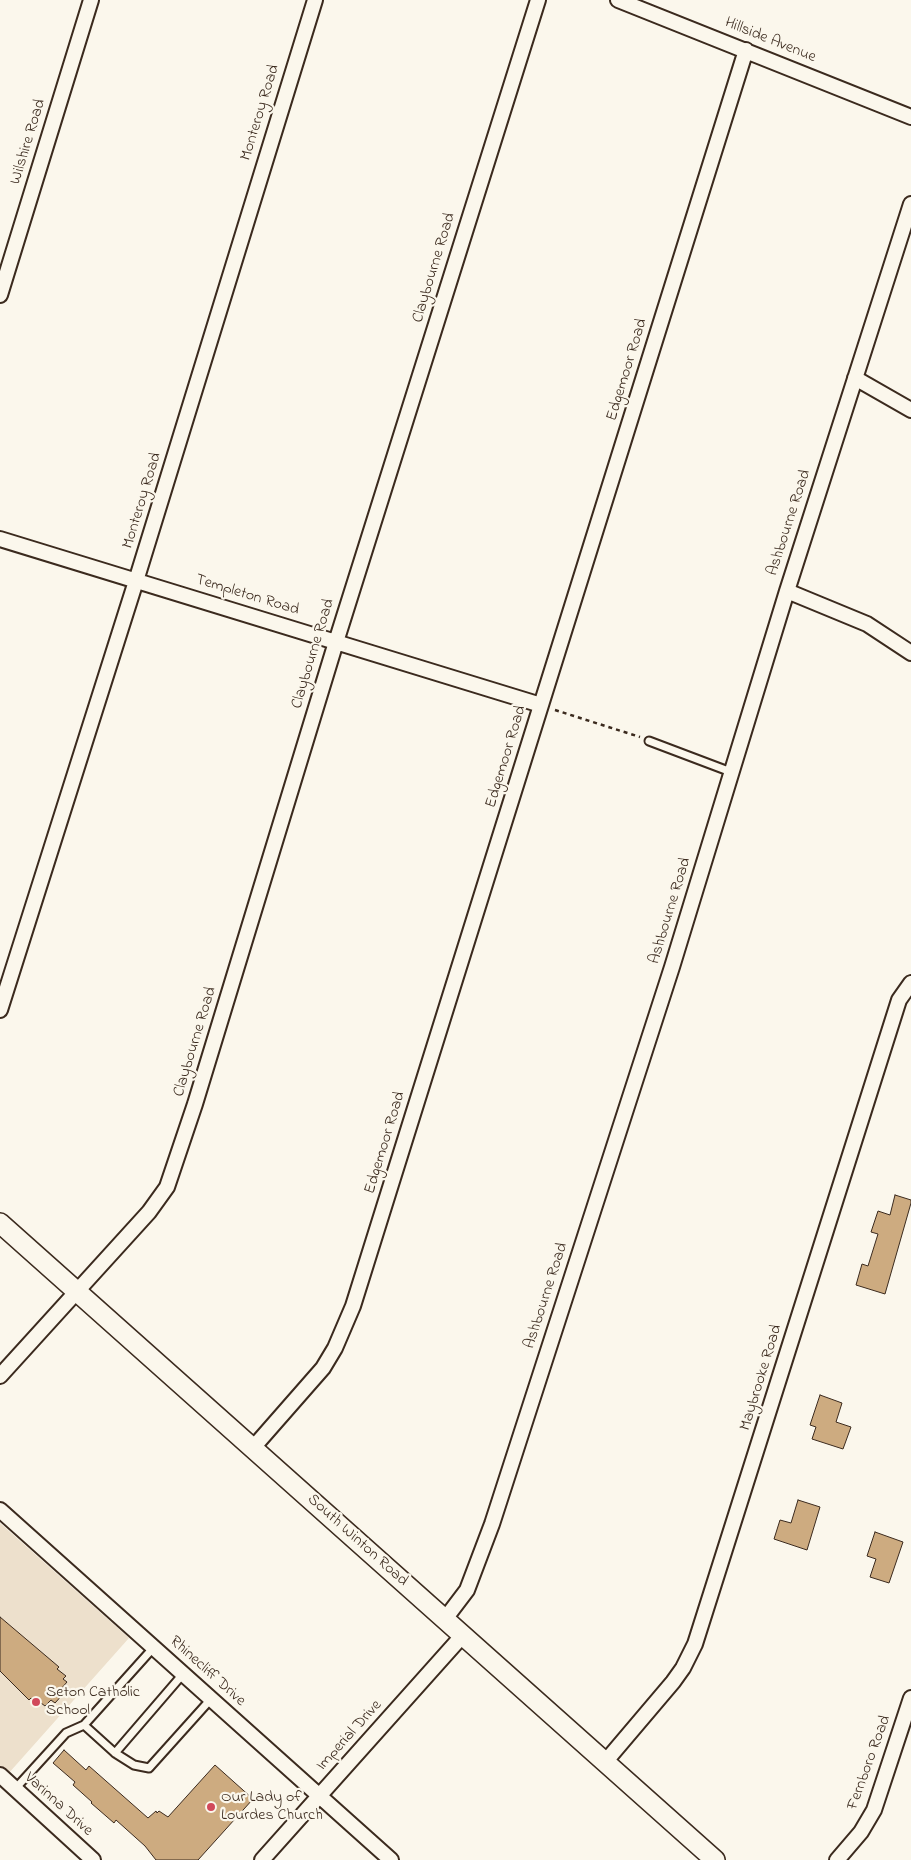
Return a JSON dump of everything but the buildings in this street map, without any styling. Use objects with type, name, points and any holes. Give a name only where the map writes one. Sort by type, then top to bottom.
[{"type":"main road","name":"South Winton Road","points":[[0,1223],[715,1860]]},
{"type":"street","name":"Wilshire Road","points":[[0,295],[91,0]]},
{"type":"street","name":"Monteroy Road","points":[[0,1010],[136,581],[315,0]]},
{"type":"street","name":"Claybourne Road","points":[[0,1376],[149,1212],[167,1187],[195,1104],[336,642],[538,0]]},
{"type":"street","name":"Hillside Avenue","points":[[618,0],[910,117]]},
{"type":"street","name":"Edgemoor Road","points":[[252,1448],[322,1368],[335,1348],[347,1322],[746,50]]},
{"type":"street","name":"Ashbourne Road","points":[[446,1619],[466,1590],[492,1524],[672,967],[787,591],[911,204]]},
{"type":"street","points":[[855,378],[911,410]]},
{"type":"street","name":"Templeton Road","points":[[0,539],[541,705]]},
{"type":"street","points":[[787,591],[867,624],[911,653]]},
{"type":"street","name":"Maybrooke Road","points":[[606,1761],[673,1682],[683,1668],[695,1644],[899,1000],[911,983]]},
{"type":"street","name":"Rhinecliff Drive","points":[[0,1510],[391,1860]]},
{"type":"street","name":"Imperial Drive","points":[[262,1860],[463,1635]]},
{"type":"street","name":"Fernboro Road","points":[[837,1860],[861,1832],[874,1810],[911,1698]]},
{"type":"street","name":"Varinna Drive","points":[[0,1775],[93,1860]]},
{"type":"lane","points":[[649,741],[731,772]]},
{"type":"lane","points":[[15,1789],[66,1733],[84,1725],[154,1647]]},
{"type":"lane","points":[[115,1753],[183,1674]]},
{"type":"lane","points":[[84,1725],[115,1753],[134,1764],[149,1768],[211,1699]]},
{"type":"path","points":[[541,705],[649,741]]},
{"type":"shaded area","name":"Seton Catholic School","points":[[0,1523],[129,1638],[8,1774],[0,1767]]},
{"type":"place","name":"Seton Catholic School","points":[[36,1702]]},
{"type":"place","name":"Our Lady of Lourdes Church","points":[[211,1807]]}]
